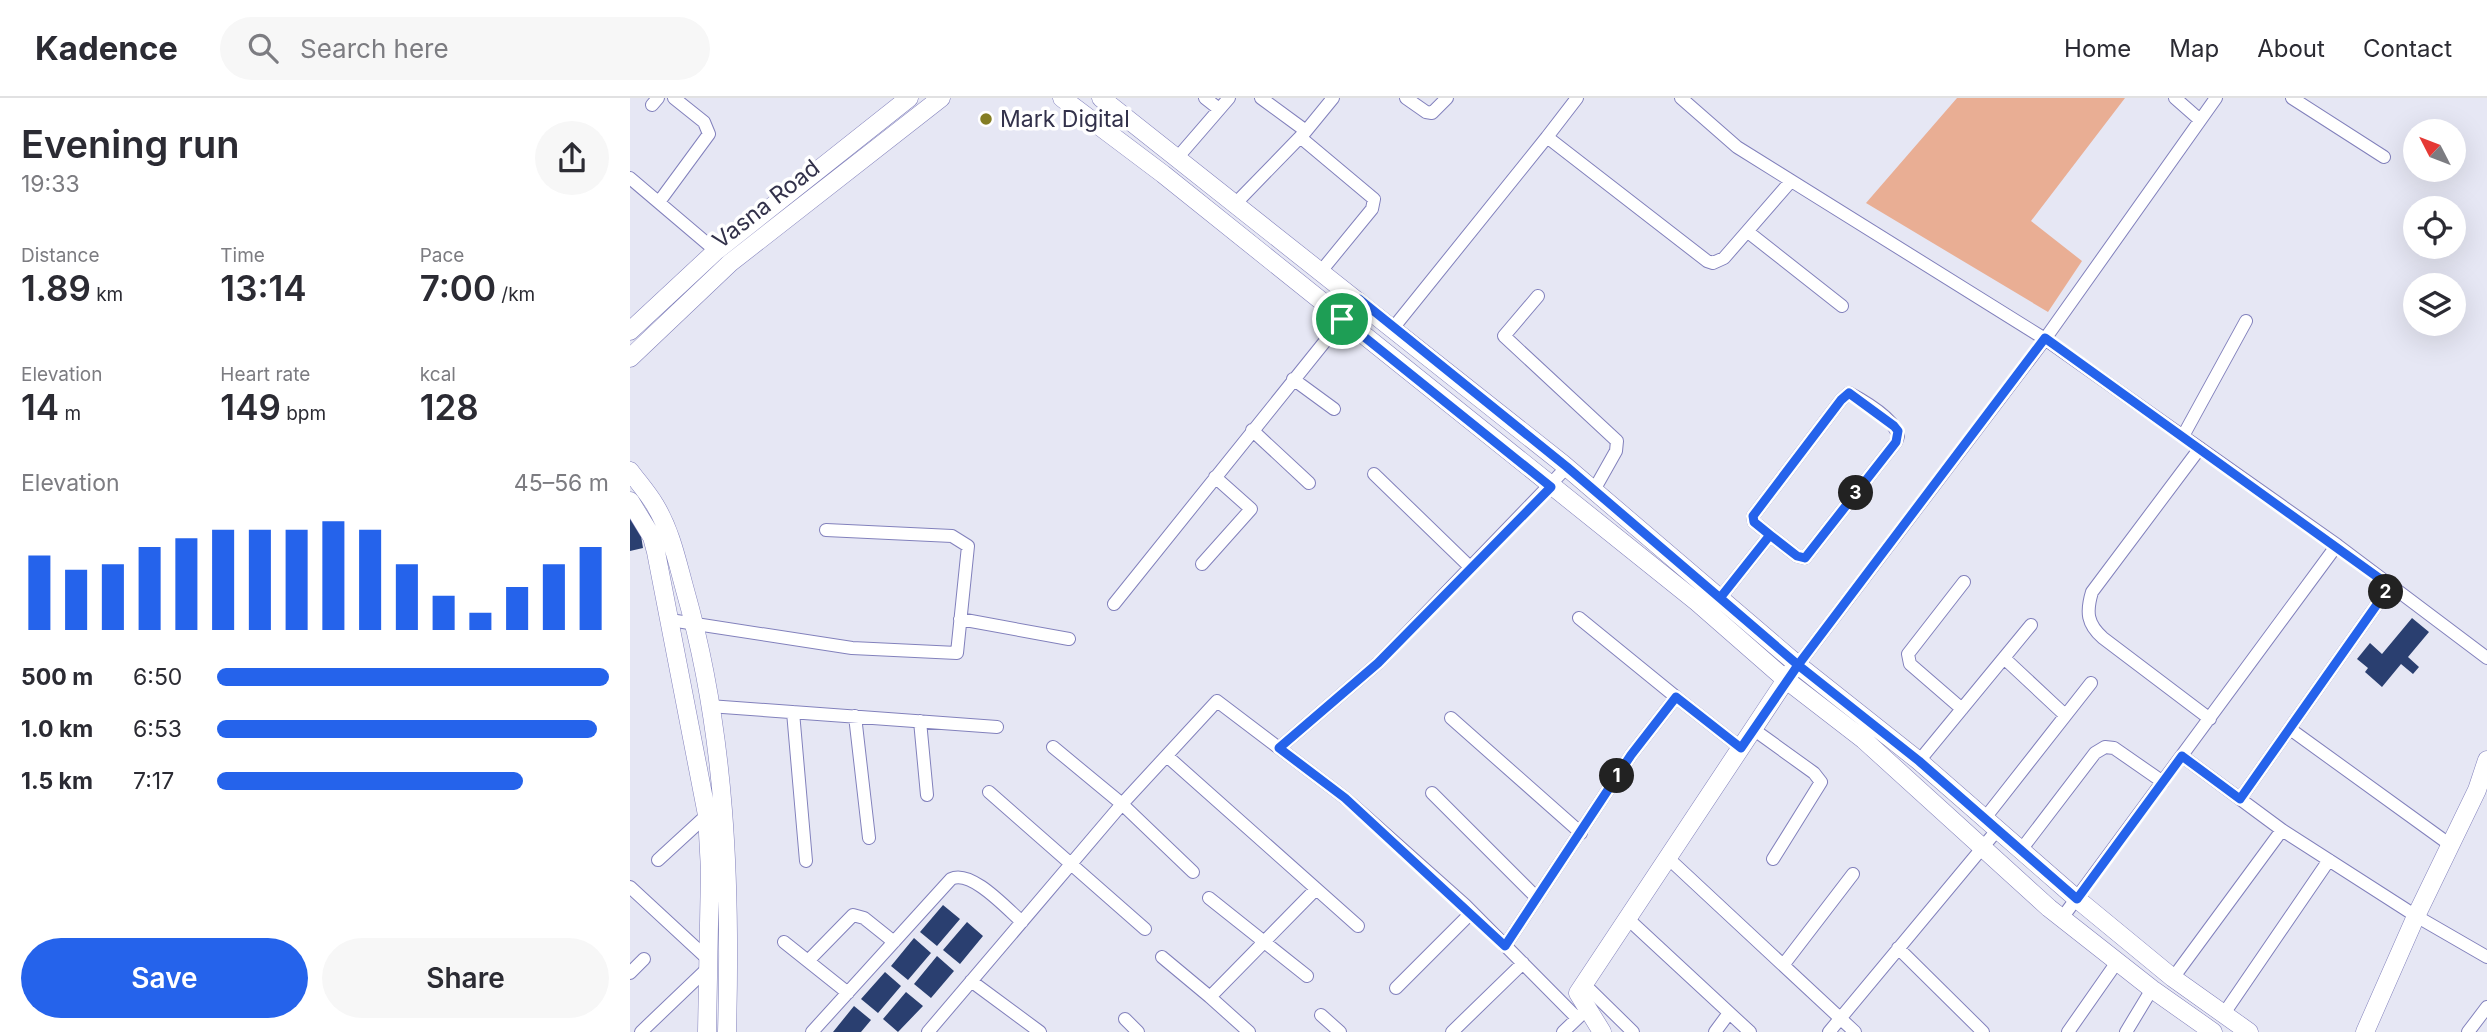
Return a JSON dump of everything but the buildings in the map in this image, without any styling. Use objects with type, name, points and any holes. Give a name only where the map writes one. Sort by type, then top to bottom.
[{"type":"street","points":[[659,202],[709,134],[704,122],[674,98]]},
{"type":"street","name":"Vasna Road","points":[[630,331],[716,251],[909,98]]},
{"type":"street","name":"Vasna Road","points":[[630,358],[730,263],[940,98]]},
{"type":"street","points":[[1062,98],[1163,174],[1697,602],[1785,679],[1864,740],[2062,918],[2152,989],[2213,1032]]},
{"type":"street","points":[[1101,98],[1237,202],[1567,467],[1798,665],[1919,761],[2077,899],[2173,978],[2249,1032]]},
{"type":"street","points":[[1205,98],[1219,109]]},
{"type":"street","points":[[1178,157],[1228,98]]},
{"type":"street","points":[[1261,98],[1374,199],[1372,209],[1322,270]]},
{"type":"street","points":[[1237,202],[1303,134],[1333,98]]},
{"type":"street","points":[[1406,98],[1426,113],[1432,113],[1447,98]]},
{"type":"street","points":[[1394,327],[1577,98]]},
{"type":"street","points":[[1681,98],[1737,147],[2045,338],[2337,545],[2487,658]]},
{"type":"street","points":[[2175,98],[2200,120]]},
{"type":"street","points":[[1582,1013],[1578,993],[1785,679],[2045,338],[2216,98]]},
{"type":"street","points":[[2292,98],[2384,158]]},
{"type":"street","points":[[1547,137],[1707,261],[1719,262],[1791,181]]},
{"type":"street","points":[[821,166],[835,182]]},
{"type":"street","points":[[630,178],[716,251]]},
{"type":"street","points":[[1748,232],[1842,306]]},
{"type":"street","points":[[1538,296],[1504,336],[1617,441],[1616,451],[1594,490]]},
{"type":"street","points":[[1114,604],[1359,299]]},
{"type":"street","points":[[2183,436],[2246,321]]},
{"type":"street","points":[[1293,379],[1334,409]]},
{"type":"street","points":[[1849,393],[1894,426],[1898,431],[1896,442],[1805,558],[1797,556],[1770,535],[1754,522],[1753,516],[1841,400],[1849,393]]},
{"type":"street","points":[[1252,430],[1309,484]]},
{"type":"street","points":[[2200,448],[2092,592],[2088,617],[2092,629],[2210,719]]},
{"type":"street","points":[[1279,748],[1378,663],[1551,487],[1567,467]]},
{"type":"street","points":[[630,471],[656,505],[669,535],[694,623],[709,706],[724,812],[730,897],[727,1032]]},
{"type":"street","points":[[1374,474],[1471,568]]},
{"type":"street","points":[[1202,564],[1251,509],[1215,477]]},
{"type":"street","points":[[630,500],[652,537],[707,815],[710,870],[708,1032]]},
{"type":"street","points":[[670,620],[852,648],[957,653],[968,547],[959,538],[826,530]]},
{"type":"street","points":[[1720,598],[1770,535]]},
{"type":"street","points":[[2062,918],[2337,545]]},
{"type":"street","points":[[1962,709],[1908,659],[1908,654],[1964,582]]},
{"type":"street","points":[[2240,799],[2390,586]]},
{"type":"street","points":[[1579,618],[1741,748]]},
{"type":"street","points":[[960,619],[1069,639]]},
{"type":"street","points":[[1919,761],[2031,625]]},
{"type":"street","points":[[2004,658],[2065,715]]},
{"type":"street","points":[[1829,1032],[1983,846],[1991,823],[2065,715],[2091,683]]},
{"type":"street","points":[[1505,946],[1631,755],[1676,697]]},
{"type":"street","points":[[928,1032],[1122,804],[1217,701],[1345,798],[1472,912],[1523,963],[1602,1032]]},
{"type":"street","points":[[709,706],[997,727]]},
{"type":"street","points":[[793,712],[806,861]]},
{"type":"street","points":[[855,716],[869,838]]},
{"type":"street","points":[[1451,718],[1581,833]]},
{"type":"street","points":[[920,721],[927,796]]},
{"type":"street","points":[[1753,729],[1814,773],[1821,782],[1773,859]]},
{"type":"street","points":[[2290,729],[2449,844]]},
{"type":"street","points":[[1053,747],[1122,804],[1193,872]]},
{"type":"street","points":[[2021,850],[2095,753],[2105,747],[2114,748],[2163,782]]},
{"type":"street","points":[[2182,756],[2282,830],[2416,916],[2487,957]]},
{"type":"street","points":[[1168,757],[1358,926]]},
{"type":"street","points":[[2365,1032],[2449,844],[2482,783],[2487,760]]},
{"type":"street","points":[[989,792],[1145,929]]},
{"type":"street","points":[[1432,793],[1537,898]]},
{"type":"street","points":[[658,860],[707,815]]},
{"type":"street","points":[[2173,978],[2282,830]]},
{"type":"street","points":[[1668,858],[1855,1032]]},
{"type":"street","points":[[2223,1015],[2329,860]]},
{"type":"street","points":[[1784,964],[1853,874]]},
{"type":"street","points":[[812,1032],[951,879],[958,875],[970,878],[1022,922]]},
{"type":"street","points":[[630,887],[709,964]]},
{"type":"street","points":[[1210,997],[1316,889]]},
{"type":"street","points":[[1209,898],[1307,976]]},
{"type":"street","points":[[1396,988],[1472,912]]},
{"type":"street","points":[[808,961],[853,915],[864,918],[894,942]]},
{"type":"street","points":[[1628,919],[1750,1032]]},
{"type":"street","points":[[784,942],[848,993]]},
{"type":"street","points":[[1898,948],[1983,1032]]},
{"type":"street","points":[[1162,957],[1249,1032]]},
{"type":"street","points":[[630,972],[644,959]]},
{"type":"street","points":[[2068,1032],[2117,962]]},
{"type":"street","points":[[1452,1032],[1523,963]]},
{"type":"street","points":[[641,1032],[709,964]]},
{"type":"street","points":[[971,981],[1040,1032]]},
{"type":"street","points":[[1584,984],[1633,1032]]},
{"type":"street","points":[[2126,1032],[2152,989]]},
{"type":"street","points":[[2468,1032],[2487,1007]]},
{"type":"street","points":[[1563,1032],[1582,1013]]},
{"type":"street","points":[[1715,1032],[1730,1013]]},
{"type":"street","points":[[1321,1015],[1340,1032]]},
{"type":"street","points":[[1125,1019],[1138,1032]]},
{"type":"shaded area","points":[[1957,98],[2125,98],[2031,221],[2082,261],[2048,312],[1866,203]]},
{"type":"place","name":"Mark Digital","points":[[986,119]]},
{"type":"route","points":[[1342,319],[1359,299],[1567,467],[1720,598],[1735,579],[1770,535],[1754,522],[1753,516],[1841,400],[1849,393],[1858,398],[1894,426],[1898,431],[1896,442],[1805,558],[1797,556],[1770,535],[1720,598],[1798,665],[2045,338],[2337,545],[2390,586],[2240,799],[2182,756],[2077,899],[1919,761],[1798,665],[1785,679],[1741,748],[1676,697],[1631,755],[1505,946],[1465,905],[1345,798],[1279,748],[1378,663],[1551,487],[1342,319]]}]
